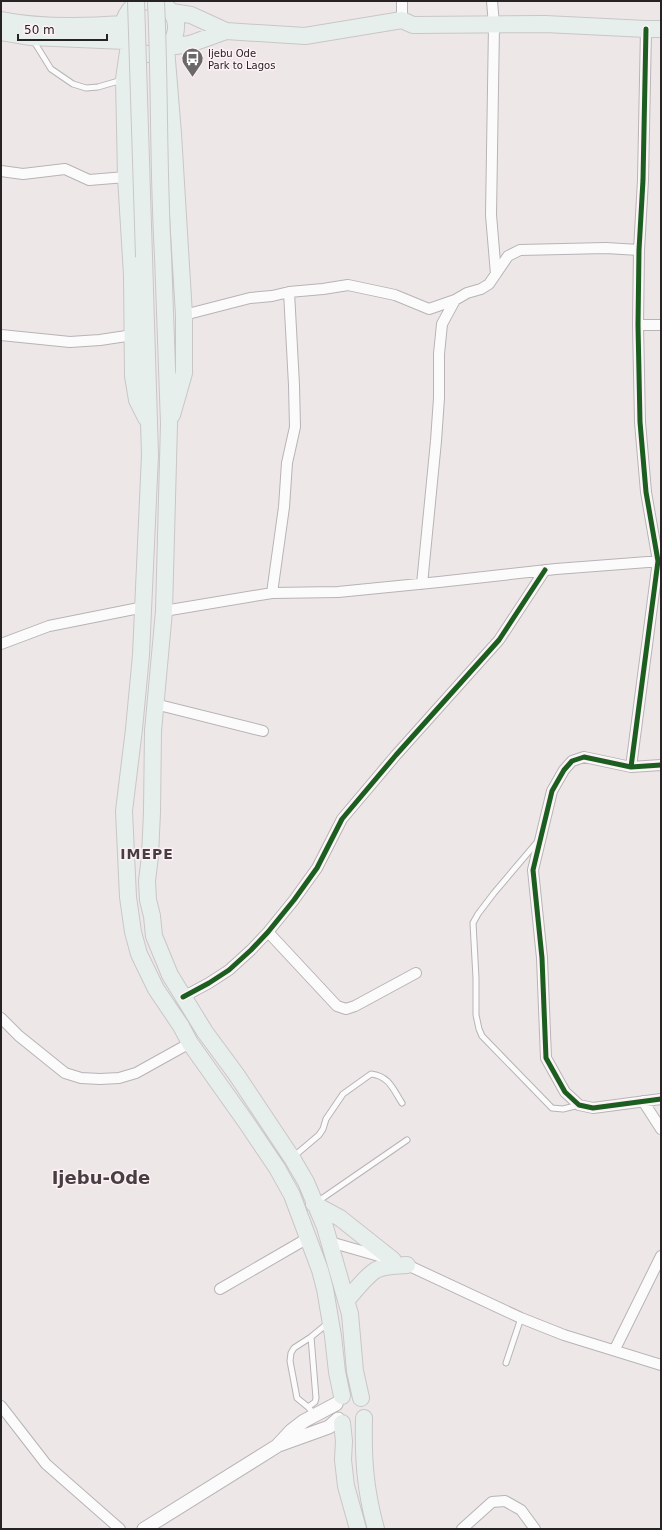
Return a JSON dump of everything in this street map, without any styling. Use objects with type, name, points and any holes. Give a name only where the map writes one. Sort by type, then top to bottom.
[{"type":"main road","points":[[136,1],[150,455],[144,607],[134,729],[124,811],[128,897],[133,932],[139,954],[156,989],[181,1026],[190,1043],[277,1168],[292,1195],[320,1270],[331,1321],[337,1372],[339,1411],[344,1442],[343,1460],[346,1486],[358,1529]]},
{"type":"main road","points":[[1,20],[24,24],[70,26],[125,13],[137,4],[161,4],[226,31],[305,36],[402,20],[413,25],[544,24],[654,29]]},
{"type":"main road","points":[[161,4],[175,21],[176,30],[174,39],[167,48],[184,315],[184,373],[177,402],[169,424]]},
{"type":"main road","points":[[161,4],[159,56],[159,164],[169,424],[164,611],[153,731],[150,842],[147,881],[148,900],[152,916],[154,936],[170,975],[182,997],[205,1032],[236,1074],[292,1158],[306,1182],[330,1242],[350,1314],[355,1371],[366,1408],[364,1418],[363,1455],[366,1488],[376,1529]]},
{"type":"main road","points":[[125,13],[123,32],[128,43],[133,48],[144,54],[155,53],[167,48],[190,44],[226,31]]},
{"type":"main road","points":[[1,32],[31,37],[128,43]]},
{"type":"main road","points":[[128,43],[124,79],[126,177],[132,275],[133,376],[137,400],[149,425]]},
{"type":"main road","points":[[314,1204],[340,1218],[400,1262]]},
{"type":"main road","points":[[346,1301],[376,1270],[400,1262]]},
{"type":"main road","points":[[339,1411],[352,1394],[362,1398]]},
{"type":"main road","points":[[339,1411],[346,1425],[356,1425],[364,1418]]},
{"type":"street","points":[[402,1],[402,20]]},
{"type":"street","points":[[492,1],[494,25],[491,215],[496,274]]},
{"type":"street","points":[[631,767],[660,561],[646,492],[640,422],[638,325],[639,250],[654,29]]},
{"type":"street","points":[[1,171],[23,174],[65,168],[89,180],[126,177]]},
{"type":"street","points":[[184,315],[236,301],[289,292],[348,285],[395,295],[429,309],[455,300],[467,293],[481,289],[489,284],[508,256],[520,250],[606,248],[639,250]]},
{"type":"street","points":[[272,592],[284,507],[288,463],[295,427],[289,292]]},
{"type":"street","points":[[422,584],[439,405],[439,354],[442,324],[455,300]]},
{"type":"street","points":[[638,325],[661,325]]},
{"type":"street","points":[[1,335],[70,342],[100,340],[133,335]]},
{"type":"street","points":[[164,611],[272,592],[338,592],[545,570],[660,561]]},
{"type":"street","points":[[182,997],[209,983],[229,970],[252,950],[268,932],[317,868],[342,819],[396,755],[499,640],[545,570]]},
{"type":"street","points":[[1,644],[49,626],[144,607]]},
{"type":"street","points":[[155,704],[263,732]]},
{"type":"street","points":[[661,765],[631,767],[584,757],[572,761],[564,770],[552,791],[533,870],[542,958],[546,1058],[565,1092],[579,1105],[593,1108],[661,1099]]},
{"type":"street","points":[[268,932],[337,1006],[346,1009],[355,1006],[416,973]]},
{"type":"street","points":[[1,1018],[19,1036],[65,1073],[81,1078],[119,1078],[136,1073],[190,1043]]},
{"type":"street","points":[[643,1101],[661,1129]]},
{"type":"street","points":[[220,1289],[308,1238]]},
{"type":"street","points":[[330,1242],[400,1262],[521,1318],[564,1335],[614,1349],[661,1365]]},
{"type":"street","points":[[614,1349],[661,1256]]},
{"type":"street","points":[[1,1406],[46,1464],[120,1529]]},
{"type":"street","points":[[277,1446],[291,1431],[304,1421],[312,1411],[339,1411]]},
{"type":"street","points":[[144,1529],[277,1446],[329,1427],[339,1411]]},
{"type":"street","points":[[462,1529],[492,1502],[505,1501],[521,1510],[535,1529]]},
{"type":"lane","points":[[31,37],[51,69],[73,84],[86,88],[98,87],[124,79]]},
{"type":"lane","points":[[542,835],[494,893],[478,914],[474,923],[476,1016],[478,1029],[482,1036],[552,1108],[563,1109],[579,1105]]},
{"type":"lane","points":[[292,1158],[319,1135],[323,1129],[326,1119],[343,1094],[371,1074],[378,1075],[386,1079],[402,1103]]},
{"type":"lane","points":[[314,1204],[407,1140]]},
{"type":"lane","points":[[506,1363],[521,1318]]},
{"type":"lane","points":[[312,1337],[316,1398],[312,1411],[297,1398],[290,1354],[294,1348],[312,1337],[331,1321]]},
{"type":"cycle path","points":[[631,767],[658,561],[646,492],[640,422],[638,325],[639,250],[643,180],[646,29]]},
{"type":"cycle path","points":[[183,997],[229,970],[268,932],[317,868],[342,819],[396,755],[499,640],[545,570]]},
{"type":"cycle path","points":[[661,765],[631,767],[584,757],[572,761],[564,770],[552,791],[533,870],[542,958],[546,1058],[565,1092],[579,1105],[593,1108],[661,1099]]},
{"type":"place","name":"Ijebu Ode Park to Lagos","points":[[193,78]]},
{"type":"district","name":"IMEPE","points":[[147,854]]},
{"type":"district","name":"Ijebu-Ode","points":[[101,1178]]}]
